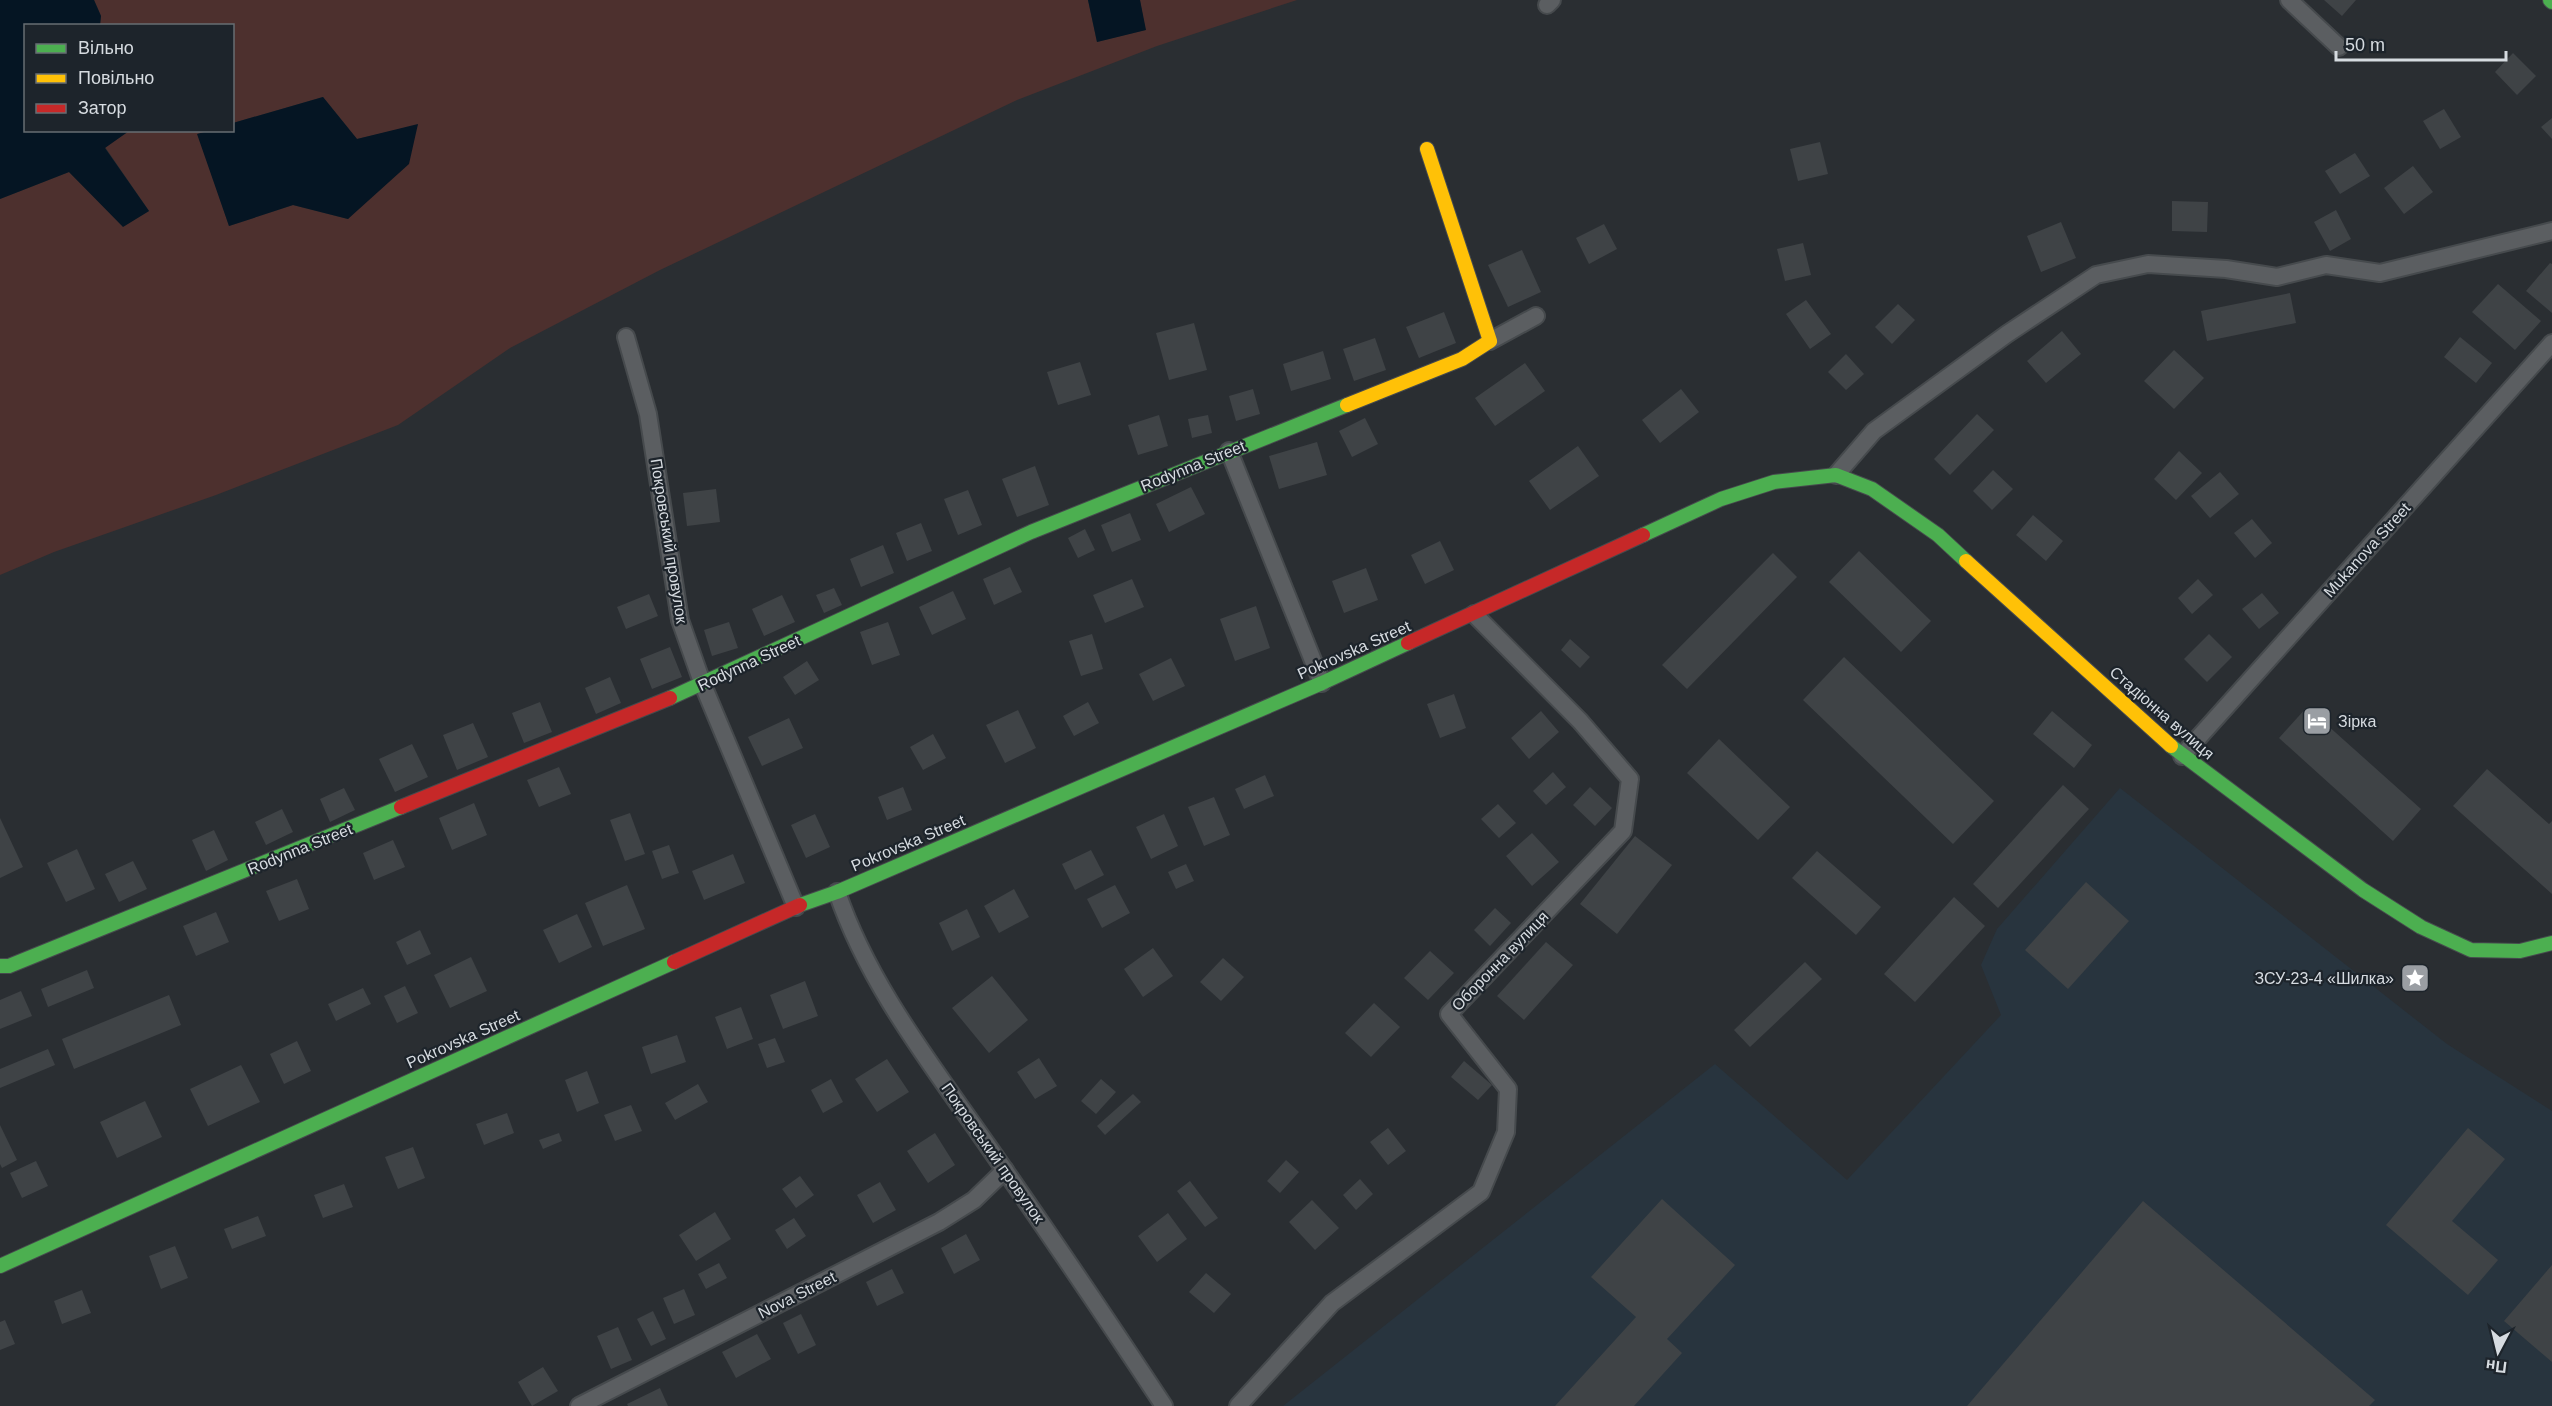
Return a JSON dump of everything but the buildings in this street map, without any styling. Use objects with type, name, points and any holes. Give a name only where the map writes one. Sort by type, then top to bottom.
[{"type":"street","points":[[2289,0],[2339,47]]},
{"type":"street","points":[[1426,149],[1490,340]]},
{"type":"street","points":[[1836,476],[1874,431],[2007,334],[2096,275],[2148,264],[2226,269],[2277,277],[2326,264],[2380,273],[2552,231]]},
{"type":"street","name":"Rodynna Street","points":[[0,966],[20,962],[703,685],[1031,532],[1462,359],[1490,340],[1536,316]]},
{"type":"street","name":"Покровський провулок","points":[[626,337],[648,414],[680,620],[703,685],[796,907]]},
{"type":"street","name":"Mukanova Street","points":[[2182,756],[2552,343]]},
{"type":"street","points":[[1229,451],[1322,683]]},
{"type":"street","name":"Pokrovska Street","points":[[0,1266],[796,907],[837,892],[1322,683],[1721,499],[1774,482],[1836,476]]},
{"type":"street","name":"Стадіонна вулиця","points":[[1836,476],[1872,489],[1938,535],[2182,756],[2363,890],[2421,927],[2471,950],[2520,951],[2552,943]]},
{"type":"street","name":"Оборонна вулиця","points":[[1238,1406],[1332,1303],[1481,1192],[1506,1132],[1508,1089],[1449,1014],[1623,831],[1630,779],[1580,721],[1474,614]]},
{"type":"street","name":"Покровський провулок","points":[[837,892],[845,916],[894,1011],[1005,1170],[1164,1406]]},
{"type":"street","name":"Nova Street","points":[[579,1406],[939,1222],[974,1200],[1005,1170]]},
{"type":"shaded area","points":[[0,0],[94,0],[101,16],[100,24],[24,24],[24,132],[128,132],[105,148],[149,211],[123,227],[69,172],[0,199]]},
{"type":"shaded area","points":[[94,0],[1088,0],[1097,42],[1145,30],[1140,0],[1297,0],[1157,46],[1017,100],[660,270],[510,348],[398,425],[216,495],[54,552],[0,575],[0,199],[69,172],[124,226],[149,211],[105,147],[128,132],[205,132],[198,134],[229,226],[293,205],[348,219],[418,125],[357,139],[323,97],[234,123],[234,24],[100,24],[101,16]]},
{"type":"shaded area","points":[[1088,0],[1140,0],[1146,30],[1097,42]]},
{"type":"shaded area","points":[[323,97],[357,139],[418,124],[409,164],[348,219],[293,205],[229,226],[197,134],[234,132],[234,123]]},
{"type":"shaded area","points":[[2120,788],[2447,1044],[2552,1111],[2552,1406],[1283,1406],[1715,1064],[1847,1180],[2001,1015],[1981,965],[1997,929]]},
{"type":"traffic: fast","points":[[670,698],[1031,532],[1347,405]]},
{"type":"traffic: fast","points":[[1643,535],[1721,499],[1774,482],[1836,475],[1872,489],[1938,535],[1966,561]]},
{"type":"traffic: fast","points":[[800,905],[837,892],[1322,683],[1408,643]]},
{"type":"traffic: fast","points":[[2171,746],[2363,890],[2421,927],[2471,950],[2520,951],[2552,943]]},
{"type":"traffic: fast","points":[[0,966],[9,966],[401,807]]},
{"type":"traffic: fast","points":[[0,1266],[674,962]]},
{"type":"traffic: slow","points":[[1347,405],[1462,359],[1490,341],[1427,149]]},
{"type":"traffic: slow","points":[[1966,561],[2171,746]]},
{"type":"traffic: jam","points":[[1408,643],[1643,535]]},
{"type":"traffic: jam","points":[[401,807],[670,698]]},
{"type":"traffic: jam","points":[[674,962],[800,905]]},
{"type":"place","name":"Зірка","points":[[2317,721]]},
{"type":"place","name":"ЗСУ-23-4 «Шилка»","points":[[2415,978]]}]
